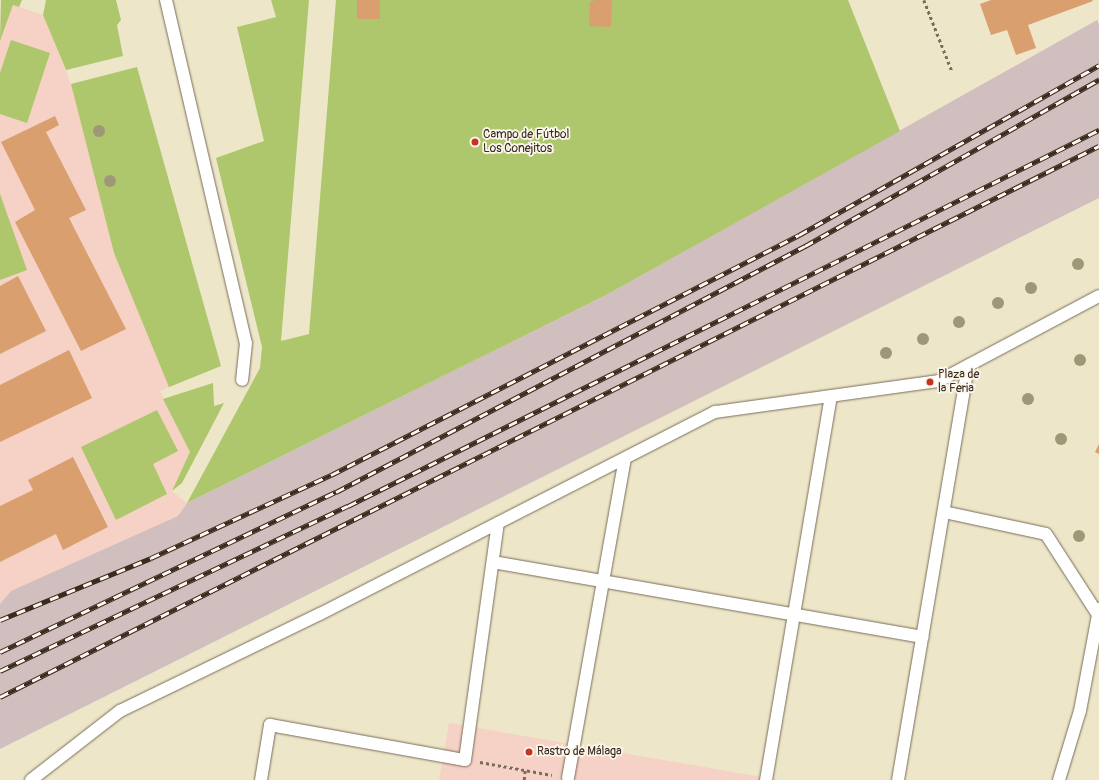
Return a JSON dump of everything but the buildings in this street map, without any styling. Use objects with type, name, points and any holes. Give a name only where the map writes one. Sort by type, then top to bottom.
[{"type":"lane","points":[[166,0],[246,343],[242,380]]},
{"type":"lane","points":[[31,780],[120,711],[320,614],[715,412],[939,381],[1099,296]]},
{"type":"lane","points":[[898,780],[968,366]]},
{"type":"lane","points":[[766,780],[793,615],[832,396]]},
{"type":"lane","points":[[568,778],[625,459]]},
{"type":"lane","points":[[944,512],[1046,534],[1098,611],[1080,711],[1059,780]]},
{"type":"lane","points":[[262,780],[270,726],[465,760],[498,523]]},
{"type":"lane","points":[[493,562],[922,638]]},
{"type":"path","points":[[924,0],[952,71]]},
{"type":"path","points":[[465,760],[568,778]]},
{"type":"path","points":[[524,780],[525,770]]},
{"type":"shaded area","points":[[13,5],[43,15],[71,84],[114,253],[221,366],[160,391],[190,452],[172,491],[187,503],[178,516],[97,558],[11,591],[0,604],[0,41]]},
{"type":"shaded area","points":[[1097,20],[1099,24],[1099,198],[0,749],[0,604],[11,591],[178,516],[187,503],[608,294]]},
{"type":"shaded area","name":"Rastro de Málaga","points":[[449,723],[779,780],[439,780]]},
{"type":"green space","points":[[1,0],[22,0],[19,7],[13,5],[0,41]]},
{"type":"green space","points":[[46,0],[116,0],[121,20],[117,25],[123,56],[66,70],[43,15]]},
{"type":"green space","points":[[271,0],[309,0],[281,341],[309,334],[336,0],[848,0],[900,131],[608,294],[187,503],[260,368],[262,347],[216,158],[264,141],[237,27],[276,17]]},
{"type":"green space","points":[[11,40],[50,53],[27,123],[0,114],[0,73]]},
{"type":"green space","points":[[137,67],[221,366],[169,387],[114,253],[71,84]]},
{"type":"green space","points":[[0,194],[27,270],[0,280]]},
{"type":"green space","points":[[213,383],[214,406],[224,403],[182,483],[172,491],[190,452],[163,399]]},
{"type":"green space","points":[[157,410],[178,451],[153,464],[167,494],[116,520],[81,447]]},
{"type":"railway","points":[[0,620],[151,558],[331,475],[799,235],[1099,65]]},
{"type":"railway","points":[[0,652],[336,492],[805,246],[1099,80]]},
{"type":"railway","points":[[0,671],[348,506],[1099,130]]},
{"type":"railway","points":[[0,697],[1099,146]]},
{"type":"place","name":"Campo de Fútbol Los Conejitos","points":[[475,142]]},
{"type":"place","name":"Plaza de la Feria","points":[[930,382]]},
{"type":"place","name":"Rastro de Málaga","points":[[529,752]]}]
